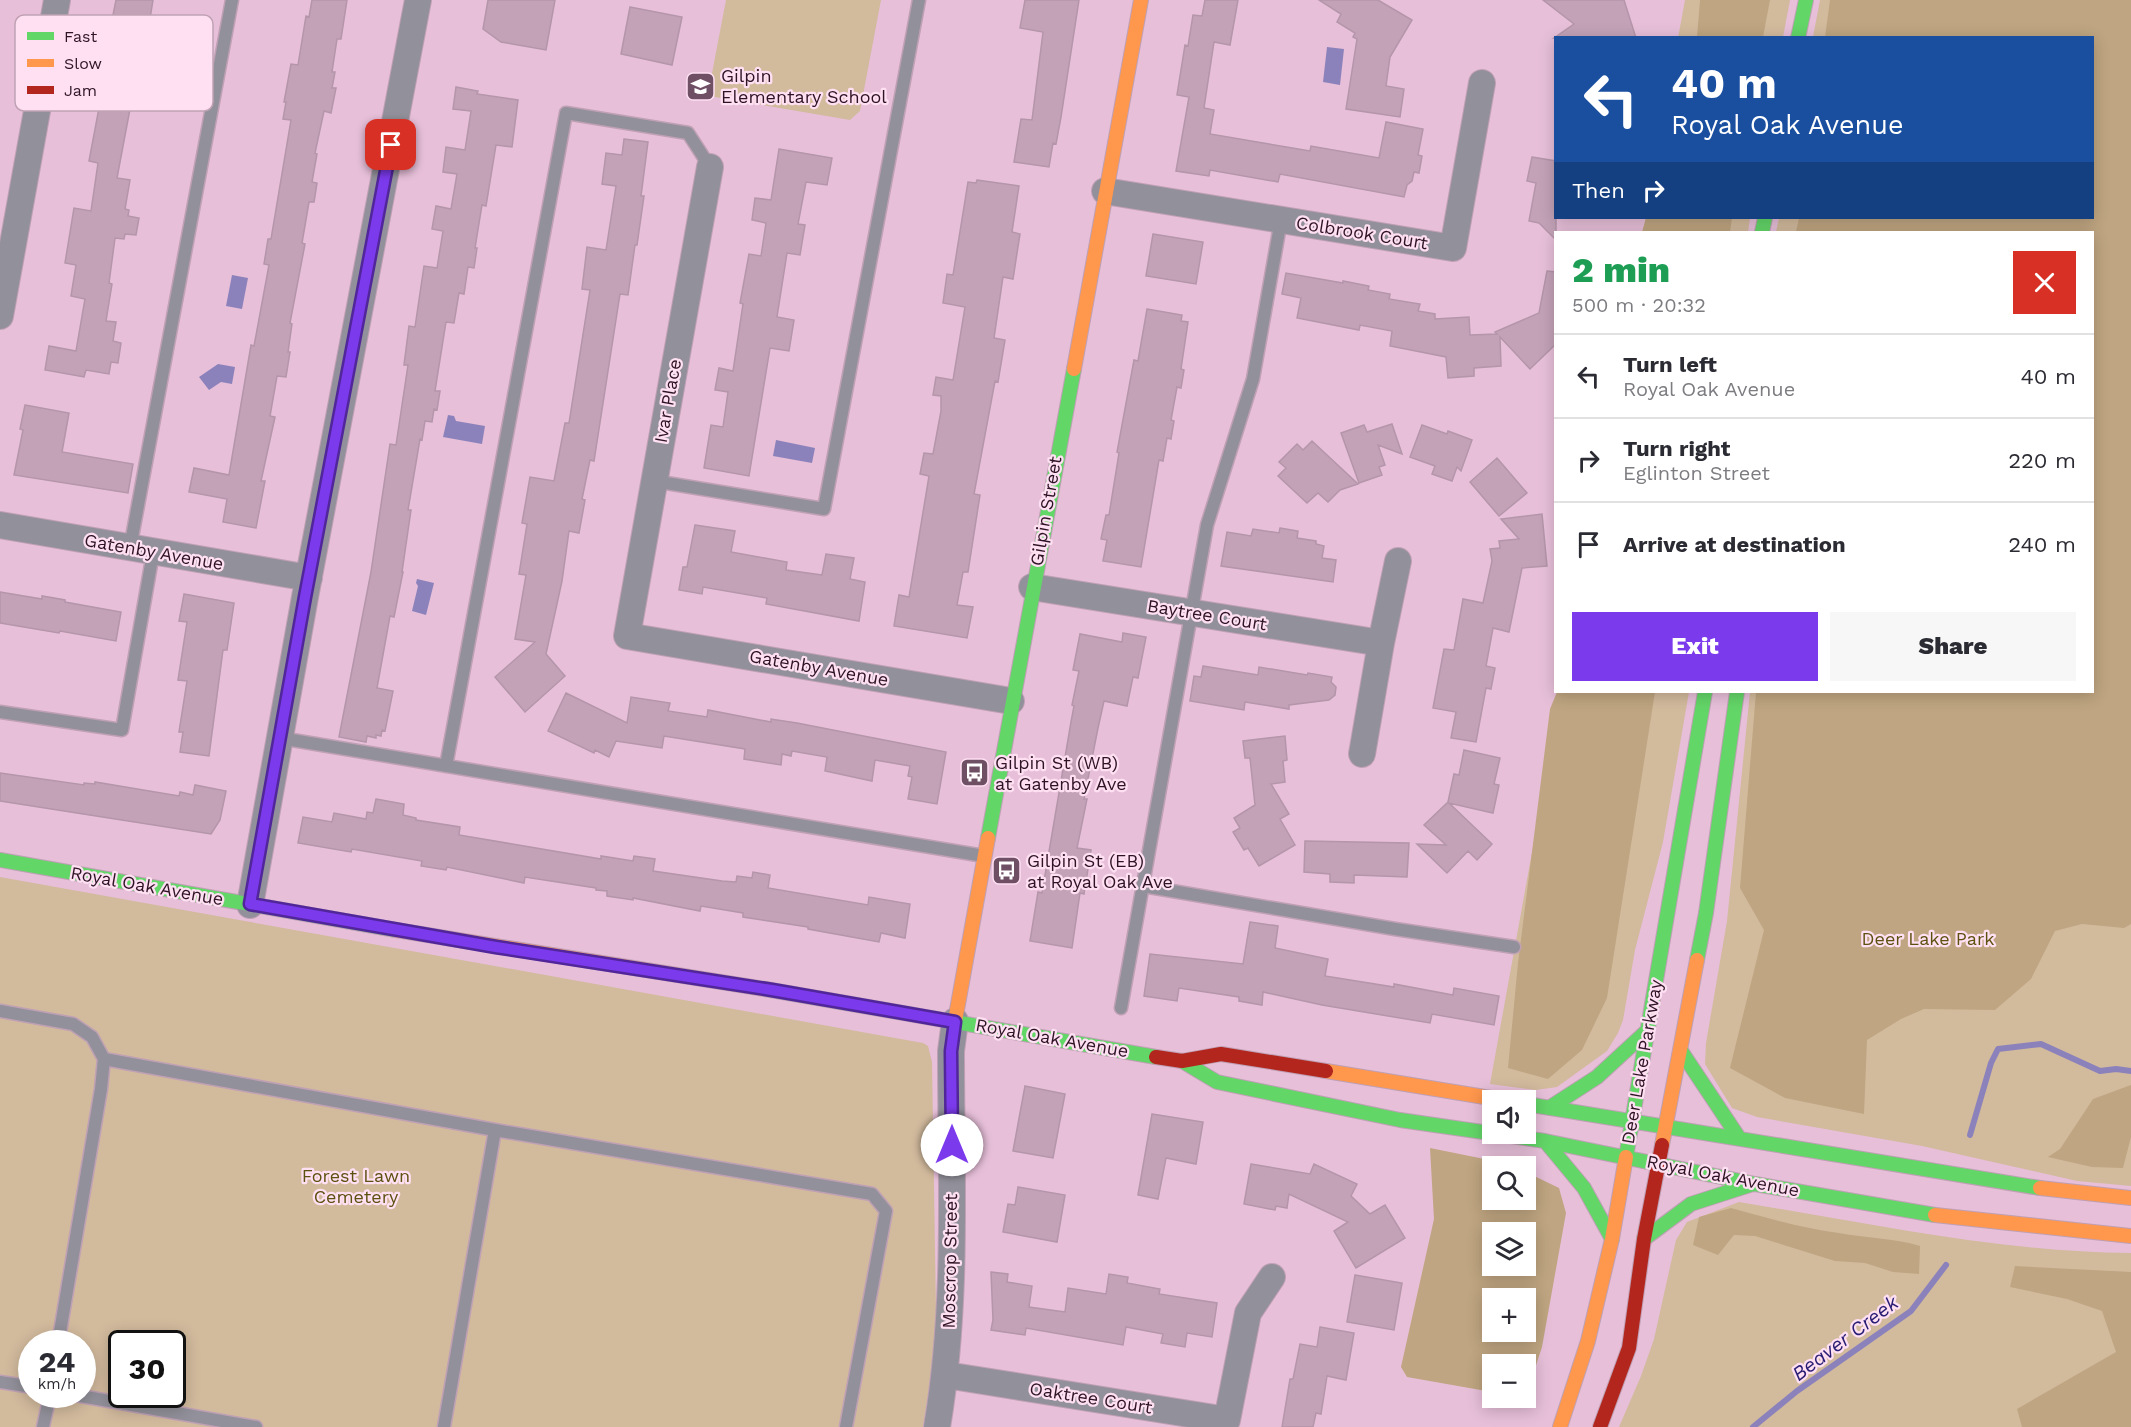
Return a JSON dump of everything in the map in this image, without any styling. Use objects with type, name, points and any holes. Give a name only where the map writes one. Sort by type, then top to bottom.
[{"type":"street","points":[[54,15],[57,0]]},
{"type":"street","points":[[250,904],[418,0]]},
{"type":"street","name":"Gilpin Street","points":[[955,1022],[1011,701],[1141,0]]},
{"type":"street","points":[[1798,36],[1806,0]]},
{"type":"street","name":"Colbrook Court","points":[[1105,191],[1453,248],[1482,83]]},
{"type":"street","points":[[0,316],[37,111]]},
{"type":"street","name":"Ivar Place","points":[[627,636],[710,167]]},
{"type":"street","name":"Gatenby Avenue","points":[[0,525],[309,578]]},
{"type":"street","points":[[1362,754],[1398,561]]},
{"type":"street","name":"Baytree Court","points":[[1032,587],[1381,643]]},
{"type":"street","name":"Gatenby Avenue","points":[[627,636],[1011,701]]},
{"type":"street","name":"Deer Lake Parkway","points":[[1560,1427],[1588,1341],[1612,1239],[1705,693]]},
{"type":"street","name":"Deer Lake Parkway","points":[[1600,1427],[1629,1348],[1644,1239],[1706,913],[1737,693]]},
{"type":"street","name":"Royal Oak Avenue","points":[[0,860],[496,947],[772,990],[1182,1061],[1221,1054],[1482,1097]]},
{"type":"street","name":"Moscrop Street","points":[[937,1427],[946,1375],[951,1280],[951,1051],[955,1022]]},
{"type":"street","points":[[1550,1108],[1597,1077],[1647,1031]]},
{"type":"street","points":[[1681,1051],[1739,1138]]},
{"type":"street","name":"Royal Oak Avenue","points":[[1182,1061],[1216,1082],[1400,1120],[1545,1141],[1755,1184],[1938,1215],[2131,1236]]},
{"type":"street","name":"Royal Oak Avenue","points":[[1536,1106],[2049,1190],[2131,1198]]},
{"type":"street","points":[[1545,1141],[1584,1188],[1612,1239]]},
{"type":"street","points":[[1644,1239],[1691,1204],[1755,1184]]},
{"type":"street","name":"Oaktree Court","points":[[946,1375],[1227,1420],[1248,1313],[1272,1277]]},
{"type":"lane","points":[[0,712],[122,730],[141,550],[232,0]]},
{"type":"lane","points":[[654,481],[824,509],[919,0]]},
{"type":"lane","points":[[446,766],[566,113],[688,133],[710,167]]},
{"type":"lane","points":[[1121,1008],[1207,525],[1253,379],[1281,220]]},
{"type":"lane","points":[[280,738],[985,856]]},
{"type":"lane","points":[[1143,886],[1514,947]]},
{"type":"lane","points":[[0,1011],[74,1024],[92,1037],[104,1059],[101,1089],[60,1330]]},
{"type":"lane","points":[[104,1059],[495,1130],[872,1194],[886,1211],[846,1427]]},
{"type":"lane","points":[[444,1427],[495,1130]]},
{"type":"lane","points":[[0,1382],[18,1385]]},
{"type":"lane","points":[[96,1399],[256,1427]]},
{"type":"lane","points":[[43,1427],[47,1408]]},
{"type":"green space","points":[[726,0],[881,0],[860,111],[850,120],[715,97],[709,89]]},
{"type":"green space","points":[[1685,0],[1790,0],[1783,36],[1678,36]]},
{"type":"green space","points":[[1700,0],[1770,0],[1763,36],[1697,36]]},
{"type":"green space","name":"Deer Lake Park","points":[[1820,0],[2131,0],[2131,1186],[2077,1181],[1922,1146],[1757,1117],[1732,1108],[1705,1064],[1706,1043],[1727,921],[1750,693],[2094,693],[2094,231],[1776,231],[1779,219],[2094,219],[2094,36],[1813,36]]},
{"type":"green space","name":"Deer Lake Park","points":[[1830,0],[2131,0],[2131,924],[2124,928],[2082,924],[2055,931],[2031,979],[1995,1010],[1924,1009],[1901,1019],[1867,1040],[1864,1114],[1785,1098],[1730,1068],[1764,930],[1740,888],[1756,693],[2094,693],[2094,231],[1796,231],[1799,219],[2094,219],[2094,36],[1825,36]]},
{"type":"green space","points":[[1646,219],[1750,219],[1748,231],[1643,231]]},
{"type":"green space","points":[[1646,219],[1732,219],[1730,231],[1642,231]]},
{"type":"green space","points":[[1557,693],[1655,693],[1607,998],[1582,1050],[1548,1079],[1508,1068],[1518,963],[1550,709]]},
{"type":"green space","points":[[1561,693],[1689,693],[1663,842],[1635,950],[1623,1020],[1618,1033],[1607,1051],[1557,1087],[1536,1090],[1490,1084]]},
{"type":"green space","name":"Forest Lawn Cemetery","points":[[0,877],[923,1043],[928,1046],[932,1062],[936,1311],[933,1362],[923,1427],[0,1427]]},
{"type":"green space","points":[[2131,1085],[2131,1137],[2123,1168],[2092,1167],[2048,1157],[2060,1149],[2093,1099]]},
{"type":"green space","points":[[1430,1148],[1482,1159],[1482,1210],[1536,1210],[1536,1177],[1559,1188],[1566,1213],[1542,1347],[1536,1365],[1536,1354],[1482,1354],[1482,1390],[1407,1377],[1401,1367],[1434,1219]]},
{"type":"green space","points":[[1739,1202],[1983,1242],[2032,1248],[2131,1253],[2131,1427],[1619,1427],[1654,1339],[1676,1240],[1687,1222]]},
{"type":"green space","points":[[1731,1208],[1812,1228],[1920,1246],[1919,1274],[1893,1272],[1865,1263],[1835,1261],[1755,1236],[1734,1235],[1718,1255],[1693,1245],[1699,1217]]},
{"type":"green space","points":[[2015,1266],[2131,1272],[2131,1427],[2022,1427],[2017,1409],[2116,1352],[2102,1311],[2067,1299],[2010,1287]]},
{"type":"shaded area","points":[[1327,47],[1344,49],[1340,85],[1323,82]]},
{"type":"shaded area","points":[[232,275],[248,278],[242,309],[226,306]]},
{"type":"shaded area","points":[[218,364],[235,367],[232,384],[221,382],[209,390],[199,377]]},
{"type":"shaded area","points":[[448,415],[454,416],[456,421],[485,426],[482,444],[443,437]]},
{"type":"shaded area","points":[[776,440],[815,448],[812,463],[773,456]]},
{"type":"shaded area","points":[[417,579],[434,583],[426,615],[412,611],[418,586]]},
{"type":"building","points":[[116,0],[153,0],[151,15],[113,15]]},
{"type":"building","points":[[312,0],[347,0],[341,39],[337,39],[332,72],[335,72],[332,88],[336,88],[331,113],[324,111],[315,153],[317,154],[312,182],[317,183],[314,202],[309,202],[302,243],[305,244],[290,323],[292,324],[288,352],[290,352],[286,377],[277,376],[270,416],[275,417],[261,481],[265,481],[256,528],[223,522],[227,499],[189,492],[194,468],[229,475],[251,345],[254,346],[269,265],[264,264],[268,239],[271,239],[291,120],[283,119],[286,102],[284,102],[291,64],[298,65],[306,16],[309,17]]},
{"type":"building","points":[[488,0],[555,0],[546,50],[501,42],[483,29]]},
{"type":"building","points":[[1025,0],[1079,0],[1061,117],[1049,167],[1014,162],[1021,119],[1032,120],[1043,32],[1020,28]]},
{"type":"building","points":[[1205,0],[1238,0],[1230,45],[1214,42],[1204,108],[1214,110],[1210,134],[1310,151],[1311,146],[1379,158],[1386,122],[1423,129],[1418,155],[1422,156],[1419,173],[1414,172],[1404,197],[1280,174],[1278,182],[1210,170],[1209,176],[1176,171],[1189,97],[1177,95],[1185,45],[1188,46],[1193,15],[1202,16]]},
{"type":"building","points":[[1319,0],[1378,0],[1412,20],[1390,57],[1386,86],[1404,89],[1400,117],[1346,109],[1357,39],[1353,37],[1355,33],[1337,22],[1341,14]]},
{"type":"building","points":[[1543,0],[1624,0],[1635,36],[1557,36],[1574,24]]},
{"type":"building","points":[[630,7],[682,17],[672,65],[621,54]]},
{"type":"building","points":[[456,87],[478,91],[477,94],[518,100],[512,147],[496,145],[486,206],[482,205],[474,268],[468,267],[464,294],[459,293],[454,323],[446,322],[435,391],[440,391],[437,410],[434,409],[432,422],[425,421],[422,440],[420,439],[408,510],[411,510],[403,572],[394,617],[390,616],[377,688],[393,691],[385,731],[382,730],[381,736],[376,735],[376,738],[367,736],[366,742],[339,737],[371,572],[390,444],[396,445],[408,365],[404,365],[409,326],[415,327],[424,266],[437,268],[443,231],[432,229],[436,206],[451,209],[457,174],[443,172],[446,147],[465,150],[471,111],[453,109]]},
{"type":"building","points":[[98,111],[130,111],[117,178],[130,180],[125,209],[129,210],[128,216],[139,218],[136,235],[125,234],[124,239],[115,238],[109,283],[112,284],[106,321],[116,322],[113,341],[121,343],[118,363],[111,362],[109,374],[86,370],[84,377],[45,370],[49,346],[76,351],[85,299],[71,296],[76,265],[65,263],[74,208],[91,211],[98,163],[89,161]]},
{"type":"building","points":[[624,139],[648,142],[641,196],[644,196],[628,295],[620,294],[594,461],[590,460],[582,499],[585,500],[579,533],[569,531],[562,581],[546,654],[565,676],[525,712],[495,677],[535,642],[515,639],[526,575],[519,574],[527,524],[522,523],[530,477],[554,481],[565,423],[569,423],[590,290],[582,289],[587,247],[606,250],[616,186],[602,184],[606,153],[622,155]]},
{"type":"building","points":[[779,149],[832,158],[827,185],[806,182],[798,224],[805,225],[800,255],[787,253],[777,317],[794,320],[789,351],[770,348],[749,476],[704,468],[711,425],[723,427],[728,392],[715,390],[719,368],[733,371],[743,304],[740,303],[749,254],[761,256],[766,223],[752,220],[755,198],[771,200]]},
{"type":"building","points":[[1532,157],[1554,161],[1556,231],[1554,231],[1554,238],[1539,223],[1529,221],[1536,183],[1527,181]]},
{"type":"building","points":[[977,180],[1019,186],[1012,232],[1020,234],[1013,279],[1003,277],[994,338],[1005,340],[974,494],[980,495],[968,572],[963,572],[957,605],[973,607],[967,638],[894,626],[899,595],[909,597],[929,476],[920,474],[924,453],[933,454],[941,411],[941,396],[933,395],[936,377],[953,380],[965,307],[943,303],[947,274],[953,275],[968,182],[976,183]]},
{"type":"building","points":[[1153,234],[1203,242],[1196,284],[1146,276]]},
{"type":"building","points":[[1547,271],[1554,272],[1554,346],[1530,369],[1500,337],[1501,366],[1474,368],[1474,376],[1448,378],[1446,357],[1390,346],[1392,331],[1360,325],[1359,330],[1297,318],[1301,298],[1282,294],[1286,273],[1369,286],[1368,290],[1390,294],[1389,299],[1420,304],[1418,311],[1435,314],[1435,319],[1469,317],[1470,335],[1497,334],[1495,332],[1539,313]]},
{"type":"building","points":[[1147,309],[1182,315],[1181,321],[1188,322],[1181,369],[1184,370],[1181,388],[1177,387],[1171,420],[1174,421],[1171,439],[1167,438],[1163,461],[1159,460],[1141,567],[1103,561],[1107,540],[1101,539],[1106,515],[1109,515],[1119,453],[1117,452],[1134,360],[1138,361]]},
{"type":"building","points":[[25,405],[69,413],[62,452],[133,464],[128,493],[14,475],[23,430],[20,429]]},
{"type":"building","points":[[1392,424],[1402,454],[1378,445],[1385,465],[1379,467],[1382,475],[1359,483],[1341,433],[1364,425],[1367,432]]},
{"type":"building","points":[[1422,425],[1472,440],[1461,471],[1457,467],[1452,481],[1432,474],[1435,466],[1410,457]]},
{"type":"building","points":[[1312,441],[1358,484],[1340,490],[1328,502],[1318,493],[1307,503],[1278,476],[1286,468],[1279,462],[1297,444],[1303,450]]},
{"type":"building","points":[[1497,458],[1527,493],[1499,516],[1470,482]]},
{"type":"building","points":[[1542,514],[1547,566],[1522,568],[1509,632],[1493,628],[1486,666],[1495,668],[1491,689],[1486,688],[1476,742],[1451,738],[1456,712],[1433,708],[1444,649],[1454,650],[1463,599],[1483,603],[1492,561],[1490,549],[1500,548],[1499,541],[1519,539],[1501,519]]},
{"type":"building","points":[[695,525],[735,531],[731,552],[787,562],[786,570],[822,575],[826,554],[854,558],[850,579],[865,582],[859,621],[766,604],[767,598],[703,587],[702,594],[679,590],[683,567],[687,567]]},
{"type":"building","points":[[1280,528],[1298,531],[1297,538],[1316,541],[1316,544],[1324,546],[1322,558],[1336,560],[1333,582],[1221,566],[1227,532],[1251,536],[1253,529],[1279,533]]},
{"type":"building","points":[[0,592],[42,599],[42,596],[121,612],[116,641],[0,623]]},
{"type":"building","points":[[184,594],[234,603],[227,650],[223,650],[209,756],[180,752],[183,732],[179,732],[187,681],[178,680],[187,622],[179,621]]},
{"type":"building","points":[[1123,633],[1146,637],[1138,678],[1133,677],[1127,706],[1104,701],[1084,799],[1087,799],[1077,848],[1091,850],[1084,894],[1080,893],[1072,948],[1030,941],[1038,892],[1042,893],[1074,706],[1072,705],[1079,671],[1073,670],[1080,634],[1122,642]]},
{"type":"building","points":[[1203,666],[1258,675],[1259,667],[1332,677],[1331,682],[1336,687],[1335,695],[1329,700],[1289,705],[1289,709],[1245,702],[1244,710],[1190,701],[1194,676],[1201,677]]},
{"type":"building","points":[[566,693],[627,723],[631,697],[670,703],[668,711],[707,717],[708,710],[771,722],[771,719],[946,752],[937,804],[908,799],[912,777],[908,776],[910,766],[875,760],[872,781],[825,771],[827,757],[792,751],[791,756],[782,754],[781,765],[744,759],[745,749],[664,736],[662,748],[616,741],[609,757],[595,750],[594,753],[548,731]]},
{"type":"building","points":[[1285,736],[1287,760],[1283,761],[1285,782],[1271,784],[1289,814],[1280,819],[1295,845],[1259,866],[1248,848],[1244,850],[1233,832],[1240,828],[1234,818],[1255,805],[1250,758],[1245,758],[1243,741]]},
{"type":"building","points":[[1464,750],[1500,758],[1494,784],[1499,785],[1493,813],[1449,803],[1492,844],[1477,860],[1468,851],[1447,873],[1417,844],[1446,845],[1424,825],[1448,802],[1454,774],[1459,775]]},
{"type":"building","points":[[0,773],[84,785],[84,783],[95,784],[95,782],[179,796],[180,792],[193,795],[195,785],[226,791],[220,820],[211,834],[0,801]]},
{"type":"building","points":[[376,799],[404,804],[403,815],[416,818],[416,820],[460,827],[459,835],[601,859],[601,856],[633,861],[634,856],[655,859],[653,871],[722,881],[736,882],[737,876],[752,878],[753,872],[770,875],[768,888],[868,905],[869,897],[910,904],[905,938],[881,933],[879,942],[808,929],[808,927],[743,917],[743,913],[701,906],[700,911],[633,898],[633,900],[607,896],[607,891],[596,890],[596,888],[525,877],[524,883],[447,867],[446,870],[421,866],[422,861],[352,849],[351,852],[298,843],[303,817],[332,822],[334,813],[366,819],[367,812],[373,813]]},
{"type":"building","points":[[1305,841],[1409,843],[1407,877],[1354,875],[1354,883],[1330,882],[1330,874],[1304,872]]},
{"type":"building","points":[[1250,922],[1278,926],[1275,948],[1328,959],[1325,976],[1394,987],[1394,984],[1453,995],[1454,988],[1499,996],[1494,1025],[1432,1014],[1430,1023],[1322,1005],[1263,992],[1262,1005],[1239,1001],[1239,997],[1179,988],[1177,1001],[1144,996],[1150,954],[1243,964]]},
{"type":"building","points":[[1025,1086],[1065,1094],[1053,1158],[1013,1151]]},
{"type":"building","points":[[1152,1114],[1203,1122],[1196,1164],[1166,1158],[1158,1199],[1138,1195]]},
{"type":"building","points":[[1251,1164],[1310,1174],[1314,1164],[1357,1184],[1351,1196],[1370,1214],[1385,1205],[1405,1238],[1356,1268],[1334,1231],[1348,1222],[1289,1194],[1287,1208],[1276,1206],[1275,1210],[1244,1204]]},
{"type":"building","points":[[1018,1187],[1065,1195],[1057,1242],[1003,1232],[1008,1204],[1015,1205]]},
{"type":"building","points":[[991,1272],[1008,1274],[1007,1282],[1032,1286],[1029,1307],[1065,1312],[1068,1288],[1106,1294],[1109,1274],[1128,1277],[1127,1283],[1160,1289],[1159,1294],[1217,1303],[1212,1337],[1187,1333],[1185,1347],[1161,1343],[1163,1334],[1126,1327],[1123,1345],[1026,1328],[1025,1335],[991,1330],[993,1320]]},
{"type":"building","points":[[1355,1275],[1402,1283],[1394,1330],[1347,1322]]},
{"type":"building","points":[[1320,1327],[1354,1333],[1346,1380],[1327,1376],[1321,1414],[1316,1413],[1313,1427],[1282,1427],[1290,1379],[1293,1379],[1300,1344],[1317,1347]]},
{"type":"waterway","name":"Beaver Creek","points":[[1970,1135],[1991,1063],[1998,1049],[2041,1044],[2100,1071],[2116,1069],[2131,1071]]},
{"type":"waterway","name":"Beaver Creek","points":[[1753,1427],[1797,1391],[1911,1311],[1946,1265]]},
{"type":"traffic: fast","points":[[1798,36],[1806,0]]},
{"type":"traffic: fast","points":[[1762,231],[1765,219]]},
{"type":"traffic: fast","points":[[988,838],[1074,369]]},
{"type":"traffic: fast","points":[[1626,1157],[1705,693]]},
{"type":"traffic: fast","points":[[1697,960],[1706,913],[1737,693]]},
{"type":"traffic: fast","points":[[0,860],[396,930]]},
{"type":"traffic: fast","points":[[765,989],[1156,1057]]},
{"type":"traffic: fast","points":[[1549,1108],[1597,1077],[1647,1031]]},
{"type":"traffic: fast","points":[[1681,1051],[1739,1138]]},
{"type":"traffic: fast","points":[[1182,1061],[1217,1082],[1400,1120],[1545,1141],[1755,1184],[1935,1215]]},
{"type":"traffic: fast","points":[[1536,1106],[2040,1188]]},
{"type":"traffic: fast","points":[[1545,1141],[1584,1188],[1612,1239]]},
{"type":"traffic: fast","points":[[1644,1239],[1691,1204],[1753,1184]]},
{"type":"traffic: slow","points":[[1074,369],[1141,0]]},
{"type":"traffic: slow","points":[[955,1021],[988,838]]},
{"type":"traffic: slow","points":[[396,930],[765,989]]},
{"type":"traffic: slow","points":[[1662,1145],[1697,960]]},
{"type":"traffic: slow","points":[[1326,1071],[1482,1097]]},
{"type":"traffic: slow","points":[[1560,1427],[1588,1341],[1612,1239],[1626,1157]]},
{"type":"traffic: slow","points":[[2040,1188],[2131,1198]]},
{"type":"traffic: slow","points":[[1935,1215],[2131,1236]]},
{"type":"traffic: jam","points":[[1156,1057],[1182,1061],[1221,1054],[1326,1071]]},
{"type":"traffic: jam","points":[[1600,1427],[1629,1348],[1644,1239],[1662,1145]]},
{"type":"place","name":"Gilpin Elementary School","points":[[700,86]]},
{"type":"place","name":"Gilpin St (WB) at Gatenby Ave","points":[[974,773]]},
{"type":"place","name":"Gilpin St (EB) at Royal Oak Ave","points":[[1006,871]]},
{"type":"route","points":[[391,145],[305,597],[250,904],[496,947],[772,990],[955,1022],[951,1051],[952,1145]]}]
